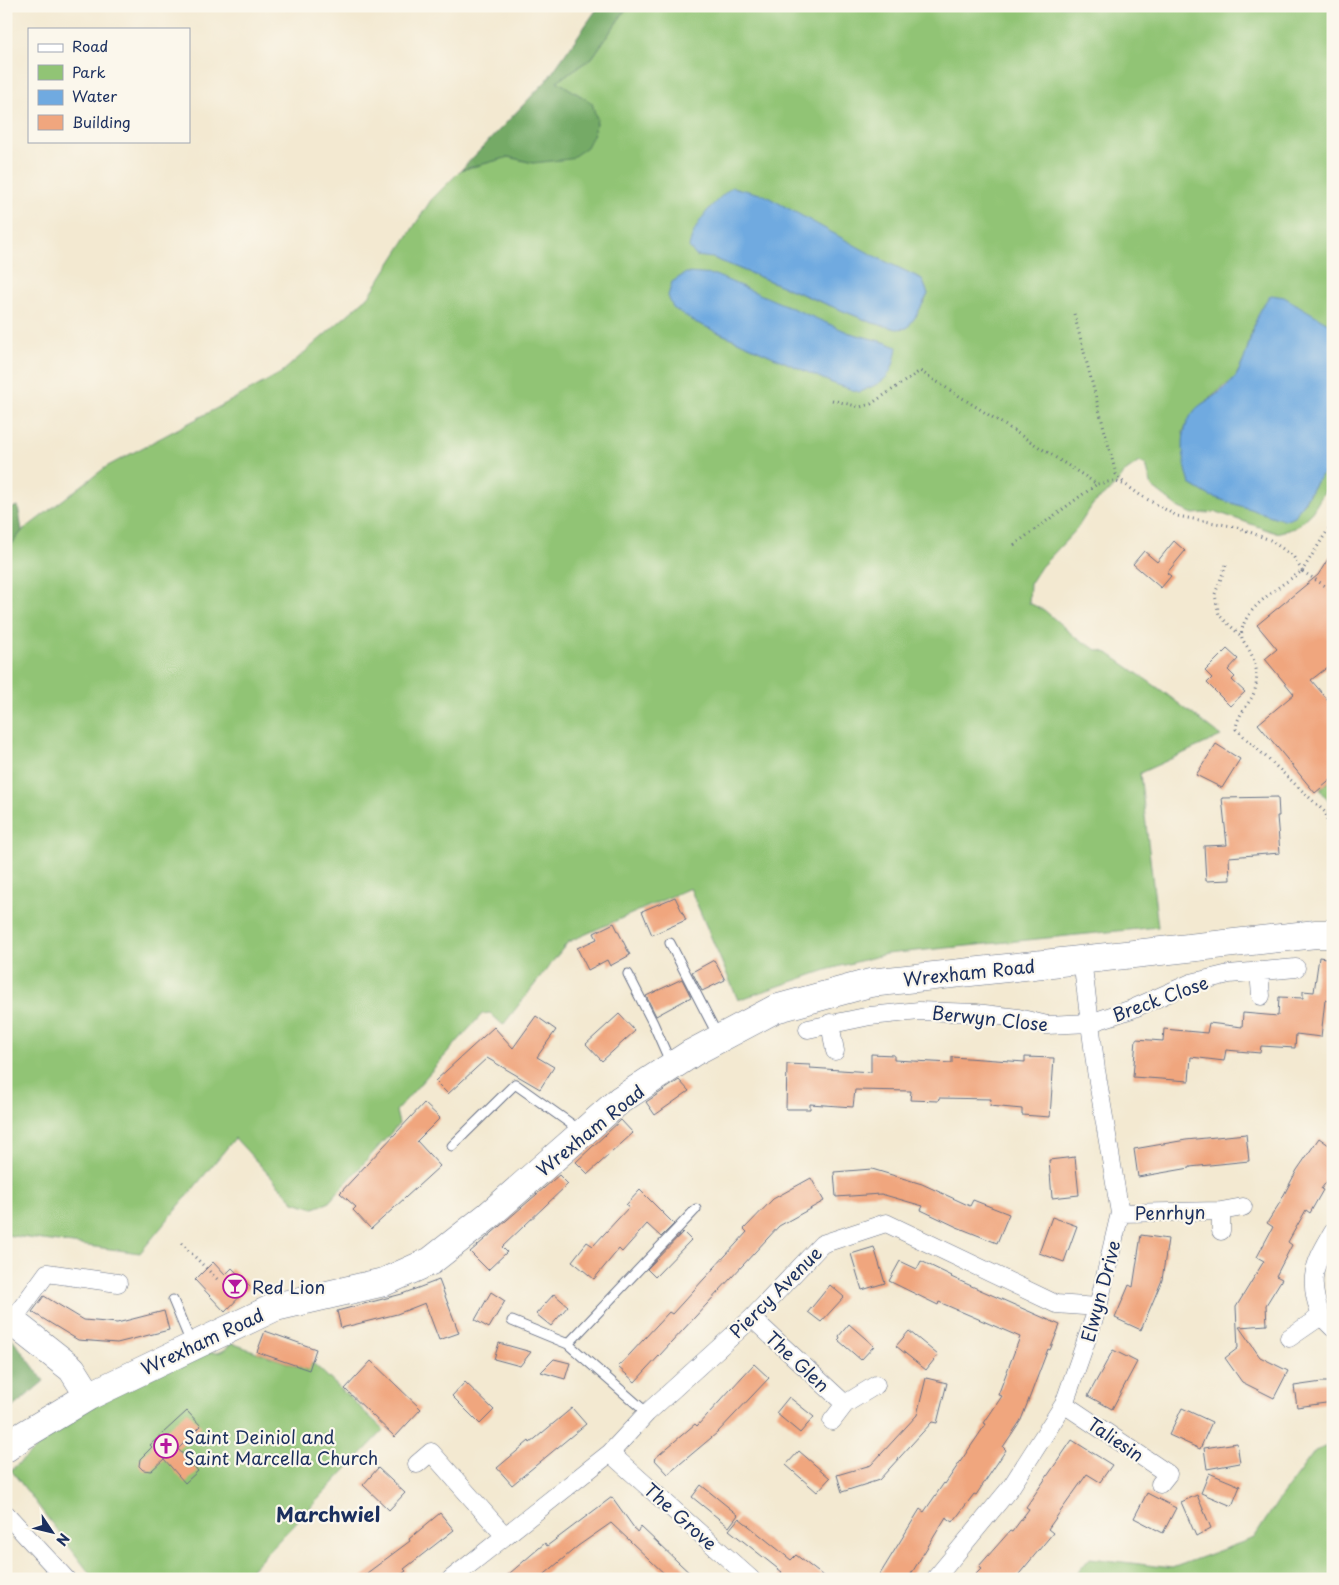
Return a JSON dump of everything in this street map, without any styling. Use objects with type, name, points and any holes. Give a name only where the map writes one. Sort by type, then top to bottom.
[{"type":"main road","name":"Wrexham Road","points":[[6,1448],[89,1396],[192,1345],[275,1307],[384,1282],[431,1261],[488,1216],[620,1100],[692,1053],[775,1010],[870,983],[1316,934],[1333,934]]},
{"type":"main road","points":[[9,1319],[72,1369],[89,1396]]},
{"type":"street","name":"Elwyn Drive","points":[[935,1579],[1011,1487],[1064,1404],[1098,1307],[1120,1213],[1096,1070],[1082,960]]},
{"type":"street","name":"Breck Close","points":[[1090,1023],[1132,1009],[1191,982],[1229,974],[1296,968]]},
{"type":"street","points":[[1259,971],[1261,996]]},
{"type":"street","name":"Berwyn Close","points":[[808,1029],[870,1016],[919,1011],[976,1013],[1018,1018],[1047,1025],[1090,1023]]},
{"type":"street","points":[[830,1023],[835,1051]]},
{"type":"street","name":"Penrhyn","points":[[1120,1213],[1221,1211],[1243,1207]]},
{"type":"street","name":"Penrhyn","points":[[1221,1211],[1221,1231]]},
{"type":"street","name":"Piercy Avenue","points":[[451,1579],[610,1453],[647,1413],[752,1318],[822,1244],[886,1223],[1056,1304],[1098,1307]]},
{"type":"street","points":[[1289,1338],[1327,1322],[1315,1301],[1313,1283],[1317,1258],[1333,1232]]},
{"type":"street","points":[[9,1319],[45,1267],[118,1283]]},
{"type":"street","name":"The Glen","points":[[752,1318],[845,1404]]},
{"type":"street","name":"The Glen","points":[[832,1420],[845,1404],[876,1385]]},
{"type":"street","name":"Taliesin","points":[[1064,1404],[1167,1473]]},
{"type":"street","points":[[417,1464],[430,1452],[505,1536]]},
{"type":"street","name":"The Grove","points":[[610,1453],[751,1579]]},
{"type":"street","points":[[6,1514],[66,1579]]},
{"type":"lane","points":[[670,943],[719,1038]]},
{"type":"lane","points":[[628,974],[672,1066]]},
{"type":"lane","points":[[452,1146],[515,1084],[584,1132]]},
{"type":"lane","points":[[568,1344],[696,1209]]},
{"type":"lane","points":[[173,1300],[192,1345]]},
{"type":"lane","points":[[512,1321],[568,1344],[647,1413]]},
{"type":"path","points":[[1327,6],[1333,17]]},
{"type":"path","points":[[1074,314],[1116,474],[1126,485],[1177,516],[1237,527],[1270,540],[1293,556],[1302,571],[1333,591]]},
{"type":"path","points":[[832,400],[860,407],[871,404],[920,371],[1097,484]]},
{"type":"path","points":[[1014,545],[1097,484],[1113,481],[1126,485]]},
{"type":"path","points":[[1242,638],[1249,613],[1260,602],[1302,571],[1333,522]]},
{"type":"path","points":[[1226,565],[1216,594],[1219,615],[1242,638],[1254,658],[1257,670],[1255,692],[1236,721],[1236,729],[1326,813],[1333,866]]},
{"type":"path","points":[[181,1243],[219,1281]]},
{"type":"green space","points":[[599,6],[628,6],[592,58],[557,81],[592,103],[597,120],[594,133],[587,147],[570,159],[533,163],[509,157],[461,170],[547,80]]},
{"type":"green space","points":[[628,6],[1333,6],[1333,326],[1326,323],[1252,330],[1245,358],[1235,378],[1195,410],[1183,432],[1190,484],[1210,496],[1284,520],[1304,503],[1316,482],[1333,462],[1333,478],[1312,512],[1295,528],[1276,533],[1217,512],[1193,514],[1179,508],[1152,487],[1146,465],[1139,462],[1125,472],[1115,486],[1093,504],[1076,530],[1041,567],[1030,584],[1029,603],[1044,610],[1074,636],[1095,649],[1108,653],[1161,690],[1221,736],[1140,773],[1158,927],[886,954],[826,970],[738,1000],[690,888],[568,942],[503,1025],[490,1013],[482,1014],[396,1111],[399,1124],[328,1203],[314,1208],[294,1202],[235,1138],[140,1253],[6,1235],[6,552],[22,531],[106,467],[281,373],[369,296],[431,200],[461,170],[509,157],[533,163],[592,103],[557,81],[592,58]],"holes":[[[713,258],[878,258],[922,279],[928,294],[907,328],[873,323]],[[695,322],[850,333],[887,343],[832,383]]]},
{"type":"green space","points":[[18,506],[22,531],[6,552],[6,510]]},
{"type":"green space","points":[[1333,778],[1333,825],[1329,809],[1331,805],[1320,789]]},
{"type":"green space","points":[[6,1330],[44,1381],[6,1413]]},
{"type":"green space","points":[[231,1343],[308,1370],[312,1362],[384,1430],[242,1579],[94,1579],[11,1470],[78,1413],[205,1351],[216,1353],[223,1351]]},
{"type":"green space","points":[[1333,1444],[1333,1579],[1072,1579],[1090,1558],[1172,1568],[1254,1538],[1280,1498],[1315,1451]]},
{"type":"water","points":[[732,187],[764,195],[878,258],[922,279],[928,294],[907,328],[897,329],[873,323],[713,258],[696,256],[689,247],[695,229],[711,207]]},
{"type":"water","points":[[686,273],[715,275],[850,333],[897,347],[890,372],[887,377],[876,385],[859,392],[832,383],[695,322],[673,308],[668,296],[672,282]]},
{"type":"water","points":[[1271,295],[1284,297],[1333,326],[1333,462],[1316,482],[1295,516],[1284,520],[1210,496],[1190,484],[1183,446],[1189,418],[1195,410],[1224,389],[1236,376],[1259,313]]},
{"type":"building","points":[[1174,541],[1185,551],[1167,573],[1171,576],[1161,588],[1133,564],[1144,551],[1157,562]]},
{"type":"building","points":[[1333,551],[1333,663],[1311,680],[1333,706],[1333,778],[1315,793],[1258,724],[1294,694],[1265,659],[1277,649],[1257,625],[1318,575]]},
{"type":"building","points":[[1227,649],[1238,659],[1228,670],[1235,677],[1232,680],[1245,692],[1230,706],[1207,683],[1212,678],[1205,671]]},
{"type":"building","points":[[1216,744],[1240,759],[1222,788],[1196,775]]},
{"type":"building","points":[[1278,797],[1279,816],[1277,816],[1280,853],[1229,857],[1230,880],[1206,881],[1204,846],[1227,845],[1222,798]]},
{"type":"building","points":[[675,897],[686,920],[652,935],[642,911]]},
{"type":"building","points":[[614,923],[630,955],[610,966],[607,960],[588,970],[577,948],[597,939],[594,933]]},
{"type":"building","points":[[1319,957],[1333,959],[1333,1003],[1325,1000],[1321,1037],[1296,1034],[1295,1048],[1261,1046],[1260,1053],[1226,1050],[1224,1061],[1191,1057],[1189,1081],[1133,1077],[1136,1039],[1163,1041],[1164,1029],[1207,1033],[1209,1023],[1242,1027],[1243,1013],[1278,1016],[1279,997],[1303,998],[1303,991],[1314,992]]},
{"type":"building","points":[[714,960],[725,980],[702,991],[692,972]]},
{"type":"building","points":[[682,979],[691,997],[656,1016],[646,996]]},
{"type":"building","points":[[619,1014],[635,1031],[602,1061],[586,1044]]},
{"type":"building","points":[[536,1016],[556,1030],[537,1057],[554,1067],[540,1089],[487,1058],[448,1094],[435,1081],[494,1027],[513,1048]]},
{"type":"building","points":[[871,1054],[894,1055],[894,1060],[952,1063],[952,1057],[1025,1062],[1025,1057],[1054,1058],[1050,1117],[1022,1115],[1022,1109],[990,1106],[991,1099],[939,1098],[938,1101],[910,1100],[911,1091],[855,1090],[853,1107],[810,1104],[810,1109],[786,1109],[787,1064],[810,1065],[810,1068],[871,1072]]},
{"type":"building","points":[[679,1080],[689,1091],[655,1115],[646,1102]]},
{"type":"building","points":[[424,1103],[440,1118],[417,1141],[440,1166],[371,1229],[353,1210],[356,1207],[340,1193]]},
{"type":"building","points":[[621,1120],[633,1133],[588,1174],[576,1162]]},
{"type":"building","points":[[1246,1134],[1249,1161],[1190,1167],[1138,1177],[1134,1149],[1186,1140]]},
{"type":"building","points":[[1319,1138],[1333,1148],[1333,1173],[1321,1189],[1323,1190],[1310,1213],[1306,1210],[1288,1242],[1292,1245],[1276,1276],[1282,1279],[1266,1305],[1267,1325],[1239,1327],[1260,1357],[1288,1371],[1274,1398],[1242,1382],[1225,1358],[1238,1348],[1236,1307],[1264,1261],[1257,1257],[1273,1227],[1267,1223],[1297,1170]]},
{"type":"building","points":[[1075,1157],[1079,1195],[1052,1198],[1049,1160]]},
{"type":"building","points":[[872,1169],[922,1184],[970,1206],[973,1200],[1009,1214],[997,1243],[921,1210],[923,1206],[881,1194],[836,1197],[834,1172]]},
{"type":"building","points":[[559,1175],[568,1184],[502,1247],[507,1252],[488,1270],[470,1252]]},
{"type":"building","points":[[811,1178],[824,1201],[779,1226],[635,1382],[618,1367],[669,1312],[672,1314],[747,1232],[744,1229],[773,1199]]},
{"type":"building","points":[[640,1190],[674,1224],[661,1237],[647,1224],[622,1252],[619,1249],[594,1279],[572,1261],[587,1242],[593,1246],[629,1207],[626,1205]]},
{"type":"building","points":[[1052,1217],[1077,1226],[1064,1262],[1039,1253]]},
{"type":"building","points":[[683,1232],[691,1240],[655,1277],[647,1269]]},
{"type":"building","points":[[1141,1235],[1168,1239],[1162,1280],[1141,1330],[1115,1318],[1129,1285],[1133,1287]]},
{"type":"building","points":[[874,1247],[885,1283],[862,1290],[851,1254]]},
{"type":"building","points":[[900,1261],[917,1269],[921,1261],[951,1277],[1060,1325],[1050,1350],[1048,1349],[1021,1420],[1003,1447],[1006,1450],[976,1495],[974,1494],[953,1522],[946,1517],[908,1579],[877,1579],[920,1509],[924,1512],[986,1424],[984,1423],[1002,1396],[998,1395],[1020,1337],[939,1302],[938,1305],[889,1281]]},
{"type":"building","points":[[213,1262],[225,1275],[232,1268],[250,1286],[225,1312],[195,1280]]},
{"type":"building","points":[[439,1280],[459,1333],[439,1340],[425,1303],[397,1314],[341,1328],[337,1311],[402,1294]]},
{"type":"building","points":[[830,1285],[844,1297],[821,1322],[808,1312]]},
{"type":"building","points":[[491,1292],[505,1301],[489,1328],[475,1320]]},
{"type":"building","points":[[554,1294],[568,1306],[551,1326],[536,1314]]},
{"type":"building","points":[[44,1296],[84,1320],[117,1323],[164,1311],[169,1330],[117,1343],[78,1340],[32,1312]]},
{"type":"building","points":[[849,1324],[874,1346],[861,1360],[838,1340]]},
{"type":"building","points":[[265,1331],[316,1349],[309,1370],[257,1352]]},
{"type":"building","points":[[909,1331],[938,1355],[926,1370],[896,1346]]},
{"type":"building","points":[[499,1343],[531,1352],[520,1366],[494,1359]]},
{"type":"building","points":[[1113,1350],[1137,1362],[1112,1409],[1088,1396]]},
{"type":"building","points":[[554,1359],[570,1363],[565,1379],[541,1372]]},
{"type":"building","points":[[371,1361],[421,1409],[395,1437],[345,1389]]},
{"type":"building","points":[[754,1364],[769,1378],[717,1433],[668,1474],[654,1459],[695,1424],[697,1426]]},
{"type":"building","points":[[926,1378],[947,1383],[937,1423],[932,1422],[879,1480],[842,1492],[837,1475],[871,1465],[917,1415]]},
{"type":"building","points":[[465,1382],[494,1410],[480,1424],[452,1396]]},
{"type":"building","points":[[1333,1382],[1333,1402],[1297,1407],[1294,1386]]},
{"type":"building","points":[[789,1397],[814,1417],[800,1433],[776,1413]]},
{"type":"building","points":[[572,1408],[586,1424],[512,1485],[497,1468]]},
{"type":"building","points":[[1182,1408],[1212,1422],[1200,1449],[1169,1435]]},
{"type":"building","name":"Saint Deiniol and Saint Marcella Church","points":[[187,1411],[201,1426],[178,1449],[198,1471],[185,1483],[164,1459],[151,1471],[143,1470],[139,1466],[140,1459],[152,1447],[150,1445]]},
{"type":"building","points":[[1072,1440],[1112,1465],[1100,1482],[1087,1474],[1048,1529],[1053,1533],[1015,1579],[971,1579],[981,1569],[979,1566],[1010,1531],[1012,1532],[1029,1509],[1026,1507]]},
{"type":"building","points":[[1237,1443],[1240,1463],[1207,1469],[1204,1448]]},
{"type":"building","points":[[799,1451],[830,1478],[817,1492],[786,1465]]},
{"type":"building","points":[[378,1468],[405,1493],[389,1510],[363,1485]]},
{"type":"building","points":[[1209,1473],[1240,1486],[1232,1506],[1201,1493]]},
{"type":"building","points":[[701,1485],[738,1515],[729,1527],[692,1497]]},
{"type":"building","points":[[1147,1493],[1176,1508],[1163,1533],[1134,1518]]},
{"type":"building","points":[[1197,1495],[1211,1528],[1196,1536],[1181,1502]]},
{"type":"building","points":[[612,1497],[637,1532],[641,1527],[696,1579],[670,1579],[611,1523],[578,1546],[539,1579],[503,1579],[545,1543],[547,1546]]},
{"type":"building","points":[[440,1513],[454,1530],[404,1569],[406,1571],[395,1579],[359,1579],[410,1541],[409,1539]]},
{"type":"building","points":[[739,1518],[791,1560],[796,1555],[827,1579],[777,1579],[782,1572],[729,1530]]},
{"type":"place","name":"Red Lion","points":[[235,1286]]},
{"type":"place","name":"Saint Deiniol and Saint Marcella Church","points":[[166,1446]]},
{"type":"district","name":"Marchwiel","points":[[328,1514]]}]
